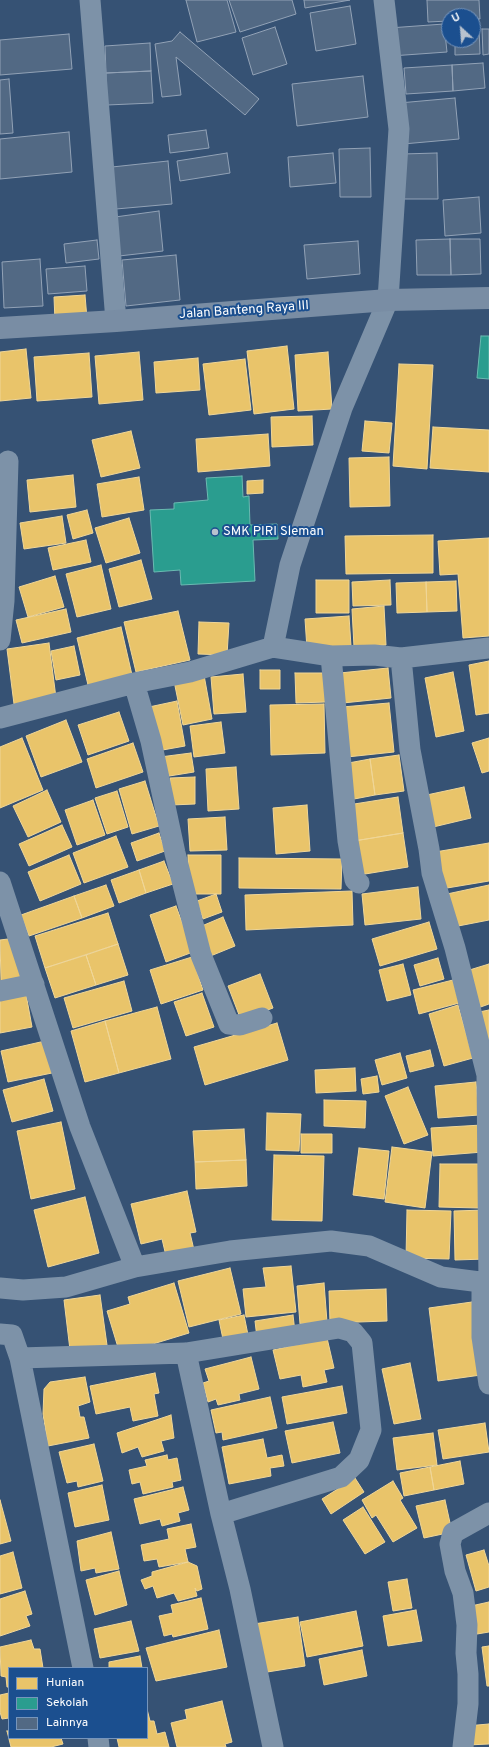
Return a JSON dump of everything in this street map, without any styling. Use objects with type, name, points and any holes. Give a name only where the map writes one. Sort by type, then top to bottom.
[{"type":"street","points":[[90,0],[116,321]]},
{"type":"street","points":[[273,647],[290,565],[339,416],[388,300],[399,129],[384,0]]},
{"type":"street","name":"Jalan Banteng Raya III","points":[[0,328],[116,321],[388,300],[489,298]]},
{"type":"street","points":[[0,640],[4,600],[8,461]]},
{"type":"street","points":[[0,718],[134,683],[190,672],[273,647],[331,656],[374,655],[401,658],[489,648]]},
{"type":"street","points":[[331,656],[348,841],[355,880],[359,883]]},
{"type":"street","points":[[401,658],[410,750],[429,849],[432,873],[455,948],[487,1076],[489,1283],[482,1292],[482,1337],[489,1384]]},
{"type":"street","points":[[134,683],[150,742],[175,853],[201,955],[229,1024],[240,1025],[262,1018]]},
{"type":"street","points":[[0,882],[80,1128],[135,1267]]},
{"type":"street","points":[[0,991],[34,984]]},
{"type":"street","points":[[0,1288],[23,1290],[66,1286],[135,1267],[230,1251],[331,1241],[369,1246],[442,1277],[489,1283]]},
{"type":"street","points":[[20,1358],[186,1353],[339,1328],[352,1332],[362,1343],[371,1430],[359,1460],[341,1477],[221,1514]]},
{"type":"street","points":[[0,1334],[12,1335],[20,1358],[83,1667]]},
{"type":"street","points":[[186,1353],[221,1514],[242,1597],[273,1747]]},
{"type":"street","points":[[463,1747],[468,1704],[466,1653],[467,1625],[463,1593],[455,1571],[450,1544],[453,1533],[489,1513]]},
{"type":"building: Hunian","points":[[85,295],[87,319],[55,321],[54,297]]},
{"type":"building: Hunian","points":[[287,346],[294,409],[254,414],[247,351]]},
{"type":"building: Hunian","points":[[26,349],[31,398],[0,401],[0,352]]},
{"type":"building: Hunian","points":[[139,352],[143,400],[99,404],[95,356]]},
{"type":"building: Hunian","points":[[328,352],[332,409],[298,411],[295,355]]},
{"type":"building: Hunian","points":[[89,353],[92,397],[37,401],[34,357]]},
{"type":"building: Hunian","points":[[198,358],[200,390],[156,393],[154,362]]},
{"type":"building: Hunian","points":[[245,359],[251,410],[209,415],[203,364]]},
{"type":"building: Hunian","points":[[399,364],[433,365],[427,469],[393,466]]},
{"type":"building: Hunian","points":[[312,416],[313,445],[272,447],[271,417]]},
{"type":"building: Hunian","points":[[365,421],[392,423],[389,453],[362,451]]},
{"type":"building: Hunian","points":[[433,427],[489,430],[489,472],[430,468]]},
{"type":"building: Hunian","points":[[131,431],[140,468],[101,477],[92,440]]},
{"type":"building: Hunian","points":[[268,434],[270,466],[198,472],[196,439]]},
{"type":"building: Hunian","points":[[389,457],[390,506],[350,507],[349,458]]},
{"type":"building: Hunian","points":[[73,475],[76,507],[30,512],[27,480]]},
{"type":"building: Hunian","points":[[139,477],[144,510],[102,517],[97,484]]},
{"type":"building: Hunian","points":[[263,480],[263,493],[247,494],[247,481]]},
{"type":"building: Hunian","points":[[87,510],[93,533],[73,539],[67,515]]},
{"type":"building: Hunian","points":[[62,516],[66,543],[24,549],[20,523]]},
{"type":"building: Hunian","points":[[129,518],[140,553],[106,563],[95,528]]},
{"type":"building: Hunian","points":[[433,535],[433,573],[346,574],[345,536]]},
{"type":"building: Hunian","points":[[489,538],[489,636],[463,638],[458,574],[440,575],[438,541]]},
{"type":"building: Hunian","points":[[86,540],[91,562],[53,570],[48,548]]},
{"type":"building: Hunian","points":[[141,560],[152,599],[119,607],[109,569]]},
{"type":"building: Hunian","points":[[101,565],[111,609],[77,617],[66,574]]},
{"type":"building: Hunian","points":[[55,576],[64,607],[28,617],[19,587]]},
{"type":"building: Hunian","points":[[316,580],[349,580],[349,613],[316,613]]},
{"type":"building: Hunian","points":[[390,580],[391,605],[353,606],[352,582]]},
{"type":"building: Hunian","points":[[456,581],[457,611],[427,612],[426,582]]},
{"type":"building: Hunian","points":[[426,582],[427,612],[397,613],[396,583]]},
{"type":"building: Hunian","points":[[384,606],[386,645],[354,647],[352,609]]},
{"type":"building: Hunian","points":[[66,609],[71,632],[22,643],[16,620]]},
{"type":"building: Hunian","points":[[178,611],[190,660],[136,672],[124,622]]},
{"type":"building: Hunian","points":[[349,616],[351,646],[307,649],[305,619]]},
{"type":"building: Hunian","points":[[199,622],[229,623],[227,655],[198,654]]},
{"type":"building: Hunian","points":[[121,627],[132,675],[88,685],[77,638]]},
{"type":"building: Hunian","points":[[49,643],[56,698],[14,704],[7,649]]},
{"type":"building: Hunian","points":[[74,646],[80,675],[56,680],[51,651]]},
{"type":"building: Hunian","points":[[489,661],[489,713],[476,715],[469,665]]},
{"type":"building: Hunian","points":[[388,668],[391,698],[343,703],[340,673]]},
{"type":"building: Hunian","points":[[260,670],[280,670],[280,689],[260,689]]},
{"type":"building: Hunian","points":[[453,672],[464,731],[436,737],[425,678]]},
{"type":"building: Hunian","points":[[295,673],[326,673],[326,702],[296,703]]},
{"type":"building: Hunian","points":[[243,674],[246,712],[214,714],[211,677]]},
{"type":"building: Hunian","points":[[204,675],[212,719],[183,725],[174,681]]},
{"type":"building: Hunian","points":[[177,701],[185,746],[157,751],[149,707]]},
{"type":"building: Hunian","points":[[389,703],[394,752],[347,757],[342,707]]},
{"type":"building: Hunian","points":[[324,704],[325,753],[271,755],[270,705]]},
{"type":"building: Hunian","points":[[119,712],[129,741],[88,755],[78,725]]},
{"type":"building: Hunian","points":[[66,720],[82,762],[41,777],[26,736]]},
{"type":"building: Hunian","points":[[221,722],[225,753],[194,757],[190,726]]},
{"type":"building: Hunian","points":[[22,738],[43,790],[0,808],[0,747]]},
{"type":"building: Hunian","points":[[489,738],[489,771],[482,773],[472,743]]},
{"type":"building: Hunian","points":[[133,743],[143,772],[96,788],[87,759]]},
{"type":"building: Hunian","points":[[191,753],[194,772],[163,777],[160,757]]},
{"type":"building: Hunian","points":[[399,755],[404,791],[375,795],[370,759]]},
{"type":"building: Hunian","points":[[370,759],[375,795],[349,800],[343,764]]},
{"type":"building: Hunian","points":[[236,767],[239,809],[208,811],[206,769]]},
{"type":"building: Hunian","points":[[195,777],[195,804],[171,805],[170,778]]},
{"type":"building: Hunian","points":[[145,781],[159,826],[132,834],[119,789]]},
{"type":"building: Hunian","points":[[464,787],[471,818],[429,828],[422,796]]},
{"type":"building: Hunian","points":[[47,790],[61,822],[28,837],[13,806]]},
{"type":"building: Hunian","points":[[117,791],[128,827],[107,834],[95,798]]},
{"type":"building: Hunian","points":[[398,797],[403,833],[354,841],[348,805]]},
{"type":"building: Hunian","points":[[93,800],[105,835],[77,845],[65,810]]},
{"type":"building: Hunian","points":[[307,805],[310,851],[276,854],[273,808]]},
{"type":"building: Hunian","points":[[225,817],[227,850],[190,851],[188,819]]},
{"type":"building: Hunian","points":[[62,825],[72,847],[29,866],[19,844]]},
{"type":"building: Hunian","points":[[159,833],[165,851],[137,861],[131,843]]},
{"type":"building: Hunian","points":[[403,833],[408,867],[359,875],[354,841]]},
{"type":"building: Hunian","points":[[116,836],[128,867],[84,883],[73,853]]},
{"type":"building: Hunian","points":[[489,843],[489,881],[441,889],[435,852]]},
{"type":"building: Hunian","points":[[69,855],[81,884],[40,901],[28,872]]},
{"type":"building: Hunian","points":[[188,855],[221,855],[221,894],[188,894]]},
{"type":"building: Hunian","points":[[239,858],[342,859],[341,889],[239,888]]},
{"type":"building: Hunian","points":[[164,861],[173,884],[146,893],[139,870]]},
{"type":"building: Hunian","points":[[139,870],[146,893],[119,903],[111,880]]},
{"type":"building: Hunian","points":[[106,885],[114,906],[82,918],[74,896]]},
{"type":"building: Hunian","points":[[489,885],[489,920],[453,927],[447,894]]},
{"type":"building: Hunian","points":[[418,887],[421,919],[365,925],[362,894]]},
{"type":"building: Hunian","points":[[352,891],[353,925],[246,930],[245,895]]},
{"type":"building: Hunian","points":[[216,894],[222,912],[203,919],[197,901]]},
{"type":"building: Hunian","points":[[74,896],[82,918],[29,936],[21,915]]},
{"type":"building: Hunian","points":[[176,906],[193,952],[166,962],[150,915]]},
{"type":"building: Hunian","points":[[108,913],[118,944],[45,968],[35,936]]},
{"type":"building: Hunian","points":[[223,917],[235,946],[208,957],[197,928]]},
{"type":"building: Hunian","points":[[429,922],[437,949],[380,966],[372,939]]},
{"type":"building: Hunian","points":[[16,938],[21,979],[1,981],[0,940]]},
{"type":"building: Hunian","points":[[118,944],[128,975],[96,985],[86,955]]},
{"type":"building: Hunian","points":[[86,955],[96,985],[55,998],[45,968]]},
{"type":"building: Hunian","points":[[192,957],[203,990],[161,1004],[150,970]]},
{"type":"building: Hunian","points":[[438,958],[444,979],[420,986],[414,965]]},
{"type":"building: Hunian","points":[[403,964],[411,995],[387,1001],[379,970]]},
{"type":"building: Hunian","points":[[489,964],[489,1004],[475,1009],[463,972]]},
{"type":"building: Hunian","points":[[260,974],[273,1008],[241,1020],[228,986]]},
{"type":"building: Hunian","points":[[453,980],[459,1003],[419,1014],[413,990]]},
{"type":"building: Hunian","points":[[124,981],[132,1011],[73,1028],[64,998]]},
{"type":"building: Hunian","points":[[202,993],[214,1027],[186,1036],[174,1002]]},
{"type":"building: Hunian","points":[[26,994],[32,1027],[0,1033],[0,999]]},
{"type":"building: Hunian","points":[[458,1005],[473,1058],[444,1066],[429,1014]]},
{"type":"building: Hunian","points":[[157,1007],[171,1059],[119,1073],[105,1021]]},
{"type":"building: Hunian","points":[[489,1010],[489,1043],[479,1012]]},
{"type":"building: Hunian","points":[[105,1021],[119,1073],[85,1082],[71,1031]]},
{"type":"building: Hunian","points":[[277,1023],[288,1060],[205,1085],[194,1047]]},
{"type":"building: Hunian","points":[[45,1041],[52,1073],[8,1082],[1,1051]]},
{"type":"building: Hunian","points":[[430,1050],[434,1066],[410,1072],[406,1056]]},
{"type":"building: Hunian","points":[[400,1053],[407,1078],[382,1085],[375,1060]]},
{"type":"building: Hunian","points":[[355,1068],[356,1091],[316,1093],[315,1070]]},
{"type":"building: Hunian","points":[[377,1076],[379,1092],[363,1094],[361,1079]]},
{"type":"building: Hunian","points":[[44,1079],[53,1111],[12,1122],[3,1090]]},
{"type":"building: Hunian","points":[[476,1082],[479,1115],[438,1118],[435,1086]]},
{"type":"building: Hunian","points":[[408,1087],[428,1135],[404,1144],[385,1096]]},
{"type":"building: Hunian","points":[[324,1100],[366,1101],[365,1128],[324,1126]]},
{"type":"building: Hunian","points":[[267,1113],[301,1114],[299,1151],[266,1150]]},
{"type":"building: Hunian","points":[[61,1122],[75,1189],[31,1199],[17,1131]]},
{"type":"building: Hunian","points":[[482,1125],[483,1152],[433,1156],[431,1128]]},
{"type":"building: Hunian","points":[[244,1129],[246,1160],[195,1162],[193,1131]]},
{"type":"building: Hunian","points":[[301,1134],[332,1134],[332,1153],[301,1153]]},
{"type":"building: Hunian","points":[[392,1147],[432,1152],[425,1208],[385,1202]]},
{"type":"building: Hunian","points":[[359,1148],[389,1151],[384,1199],[353,1195]]},
{"type":"building: Hunian","points":[[274,1155],[324,1156],[322,1221],[272,1220]]},
{"type":"building: Hunian","points":[[246,1160],[247,1186],[196,1189],[195,1162]]},
{"type":"building: Hunian","points":[[440,1164],[479,1164],[479,1208],[439,1207]]},
{"type":"building: Hunian","points":[[187,1191],[196,1232],[190,1233],[194,1250],[166,1256],[162,1239],[141,1244],[131,1204]]},
{"type":"building: Hunian","points":[[85,1197],[99,1253],[48,1267],[34,1210]]},
{"type":"building: Hunian","points":[[407,1210],[451,1211],[449,1259],[406,1258]]},
{"type":"building: Hunian","points":[[485,1210],[486,1259],[455,1260],[454,1211]]},
{"type":"building: Hunian","points":[[291,1266],[296,1312],[246,1317],[243,1289],[266,1287],[263,1268]]},
{"type":"building: Hunian","points":[[230,1268],[241,1314],[189,1327],[178,1281]]},
{"type":"building: Hunian","points":[[174,1283],[189,1333],[120,1354],[107,1311],[130,1304],[128,1297]]},
{"type":"building: Hunian","points":[[324,1283],[327,1322],[300,1324],[297,1286]]},
{"type":"building: Hunian","points":[[386,1289],[387,1321],[330,1323],[329,1291]]},
{"type":"building: Hunian","points":[[100,1295],[107,1345],[70,1350],[64,1300]]},
{"type":"building: Hunian","points":[[472,1302],[481,1375],[438,1381],[429,1308]]},
{"type":"building: Hunian","points":[[244,1315],[249,1340],[224,1344],[219,1320]]},
{"type":"building: Hunian","points":[[293,1315],[295,1332],[257,1338],[255,1321]]},
{"type":"building: Hunian","points":[[327,1338],[334,1368],[324,1370],[327,1382],[303,1387],[301,1375],[280,1379],[273,1350]]},
{"type":"building: Hunian","points":[[251,1357],[259,1389],[239,1394],[240,1400],[218,1405],[216,1399],[208,1402],[203,1383],[209,1381],[205,1369]]},
{"type":"building: Hunian","points":[[410,1363],[421,1419],[394,1424],[382,1369]]},
{"type":"building: Hunian","points":[[155,1373],[159,1393],[154,1394],[158,1416],[133,1421],[130,1407],[96,1414],[90,1386]]},
{"type":"building: Hunian","points":[[85,1377],[90,1402],[78,1406],[80,1417],[84,1417],[89,1438],[48,1446],[43,1414],[44,1389],[50,1382]]},
{"type":"building: Hunian","points":[[342,1386],[347,1413],[287,1424],[282,1397]]},
{"type":"building: Hunian","points":[[270,1397],[277,1428],[223,1440],[222,1432],[216,1433],[211,1410]]},
{"type":"building: Hunian","points":[[171,1415],[174,1438],[161,1441],[164,1451],[142,1457],[138,1447],[122,1453],[117,1433]]},
{"type":"building: Hunian","points":[[333,1422],[340,1453],[292,1463],[285,1431]]},
{"type":"building: Hunian","points":[[485,1423],[489,1452],[443,1459],[438,1430]]},
{"type":"building: Hunian","points":[[433,1433],[437,1465],[397,1470],[393,1438]]},
{"type":"building: Hunian","points":[[263,1439],[267,1458],[282,1455],[284,1466],[270,1468],[271,1476],[229,1484],[222,1447]]},
{"type":"building: Hunian","points":[[94,1444],[103,1481],[78,1487],[77,1481],[67,1483],[59,1452]]},
{"type":"building: Hunian","points":[[167,1455],[168,1460],[177,1458],[181,1480],[172,1482],[173,1487],[143,1494],[140,1482],[132,1484],[129,1470],[147,1466],[145,1460]]},
{"type":"building: Hunian","points":[[460,1461],[464,1484],[434,1490],[430,1467]]},
{"type":"building: Hunian","points":[[430,1467],[434,1490],[404,1496],[400,1473]]},
{"type":"building: Hunian","points":[[355,1478],[364,1492],[331,1514],[322,1499]]},
{"type":"building: Hunian","points":[[393,1481],[403,1498],[400,1500],[417,1528],[393,1542],[376,1515],[372,1518],[362,1500]]},
{"type":"building: Hunian","points":[[102,1485],[109,1520],[75,1527],[68,1493]]},
{"type":"building: Hunian","points":[[183,1487],[189,1510],[178,1513],[180,1521],[162,1526],[160,1519],[140,1524],[134,1499]]},
{"type":"building: Hunian","points":[[0,1500],[11,1541],[0,1544]]},
{"type":"building: Hunian","points":[[445,1500],[452,1532],[424,1538],[416,1506]]},
{"type":"building: Hunian","points":[[363,1507],[385,1542],[365,1554],[343,1520]]},
{"type":"building: Hunian","points":[[191,1524],[196,1547],[185,1549],[188,1562],[159,1567],[157,1559],[144,1561],[141,1545],[169,1539],[167,1529]]},
{"type":"building: Hunian","points":[[111,1532],[119,1569],[96,1573],[95,1568],[81,1571],[77,1541]]},
{"type":"building: Hunian","points":[[484,1550],[489,1566],[489,1587],[476,1591],[466,1555]]},
{"type":"building: Hunian","points":[[13,1552],[22,1588],[0,1594],[0,1556]]},
{"type":"building: Hunian","points":[[188,1562],[197,1566],[202,1589],[197,1591],[195,1588],[197,1596],[178,1601],[174,1593],[157,1598],[153,1586],[145,1589],[141,1580],[152,1576],[152,1572]]},
{"type":"building: Hunian","points":[[119,1571],[127,1605],[95,1615],[86,1580]]},
{"type":"building: Hunian","points":[[407,1579],[412,1608],[393,1611],[388,1582]]},
{"type":"building: Hunian","points":[[25,1591],[32,1614],[26,1616],[30,1626],[0,1636],[0,1599]]},
{"type":"building: Hunian","points":[[201,1598],[208,1629],[173,1637],[172,1634],[164,1636],[159,1616],[173,1613],[171,1605]]},
{"type":"building: Hunian","points":[[489,1602],[489,1632],[477,1634],[471,1606]]},
{"type":"building: Hunian","points":[[416,1610],[422,1641],[388,1646],[383,1616]]},
{"type":"building: Hunian","points":[[356,1611],[363,1646],[307,1657],[300,1622]]},
{"type":"building: Hunian","points":[[298,1617],[305,1666],[261,1673],[254,1624]]},
{"type":"building: Hunian","points":[[131,1621],[139,1651],[100,1658],[94,1629]]},
{"type":"building: Hunian","points":[[219,1630],[227,1667],[156,1681],[146,1648]]},
{"type":"building: Hunian","points":[[31,1640],[34,1649],[40,1649],[43,1667],[8,1667],[7,1687],[6,1677],[1,1676],[0,1647]]},
{"type":"building: Hunian","points":[[489,1646],[489,1686],[487,1686],[482,1647]]},
{"type":"building: Hunian","points":[[362,1650],[367,1676],[324,1685],[319,1659]]},
{"type":"building: Hunian","points":[[140,1656],[142,1667],[109,1667],[109,1662]]},
{"type":"building: Hunian","points":[[8,1693],[8,1718],[2,1719],[0,1712],[0,1695]]},
{"type":"building: Hunian","points":[[222,1701],[232,1742],[225,1744],[226,1747],[177,1747],[171,1723],[187,1719],[185,1710]]},
{"type":"building: Hunian","points":[[148,1713],[150,1721],[154,1721],[157,1734],[165,1732],[169,1747],[119,1747],[117,1739],[148,1739]]},
{"type":"building: Hunian","points":[[489,1724],[489,1744],[467,1745],[466,1726]]},
{"type":"building: Hunian","points":[[9,1739],[61,1739],[63,1744],[51,1747],[11,1747]]},
{"type":"building: Sekolah","points":[[481,336],[489,336],[489,379],[477,378]]},
{"type":"building: Sekolah","name":"SMK PIRI Sleman","points":[[242,476],[243,497],[249,496],[250,525],[277,524],[278,539],[253,540],[255,581],[181,585],[180,570],[154,572],[150,510],[174,509],[174,503],[208,500],[206,478]]},
{"type":"building: Lainnya","points":[[186,0],[227,0],[236,32],[197,42]]},
{"type":"building: Lainnya","points":[[229,0],[292,0],[296,14],[240,32]]},
{"type":"building: Lainnya","points":[[304,0],[350,0],[305,8]]},
{"type":"building: Lainnya","points":[[427,0],[479,0],[479,8],[441,8],[441,21],[428,22]]},
{"type":"building: Lainnya","points":[[350,6],[356,44],[316,51],[310,13]]},
{"type":"building: Lainnya","points":[[441,24],[441,48],[447,48],[447,52],[391,56],[389,28]]},
{"type":"building: Lainnya","points":[[275,27],[287,64],[253,75],[242,38]]},
{"type":"building: Lainnya","points":[[482,29],[489,29],[489,54],[483,55]]},
{"type":"building: Lainnya","points":[[180,32],[259,99],[245,115],[176,57],[181,95],[162,97],[155,44],[172,41]]},
{"type":"building: Lainnya","points":[[69,34],[72,69],[0,75],[0,40]]},
{"type":"building: Lainnya","points":[[150,43],[151,71],[106,73],[105,46]]},
{"type":"building: Lainnya","points":[[455,48],[480,48],[480,54],[455,55]]},
{"type":"building: Lainnya","points":[[483,63],[485,88],[453,91],[452,65]]},
{"type":"building: Lainnya","points":[[452,65],[453,91],[406,94],[404,68]]},
{"type":"building: Lainnya","points":[[151,71],[153,103],[107,105],[106,73]]},
{"type":"building: Lainnya","points":[[363,76],[368,117],[297,126],[292,84]]},
{"type":"building: Lainnya","points":[[9,79],[13,133],[0,134],[0,80]]},
{"type":"building: Lainnya","points":[[455,98],[459,139],[403,144],[399,103]]},
{"type":"building: Lainnya","points":[[206,130],[209,148],[170,153],[168,135]]},
{"type":"building: Lainnya","points":[[69,132],[72,172],[0,179],[0,139]]},
{"type":"building: Lainnya","points":[[370,148],[371,197],[340,197],[339,149]]},
{"type":"building: Lainnya","points":[[227,153],[230,173],[180,181],[177,161]]},
{"type":"building: Lainnya","points":[[333,153],[336,183],[290,187],[288,157]]},
{"type":"building: Lainnya","points":[[437,153],[438,199],[403,199],[402,154]]},
{"type":"building: Lainnya","points":[[168,161],[172,204],[116,209],[112,167]]},
{"type":"building: Lainnya","points":[[479,197],[481,233],[445,236],[443,200]]},
{"type":"building: Lainnya","points":[[159,211],[163,251],[119,256],[115,217]]},
{"type":"building: Lainnya","points":[[450,239],[451,275],[417,275],[416,240]]},
{"type":"building: Lainnya","points":[[450,239],[480,239],[481,274],[451,275]]},
{"type":"building: Lainnya","points":[[97,240],[99,259],[66,263],[64,244]]},
{"type":"building: Lainnya","points":[[358,241],[360,274],[307,279],[304,245]]},
{"type":"building: Lainnya","points":[[176,255],[180,300],[126,306],[122,260]]},
{"type":"building: Lainnya","points":[[40,259],[43,306],[4,308],[2,262]]},
{"type":"building: Lainnya","points":[[85,266],[87,291],[48,294],[46,269]]},
{"type":"place","name":"SMK PIRI Sleman","points":[[215,532]]}]
